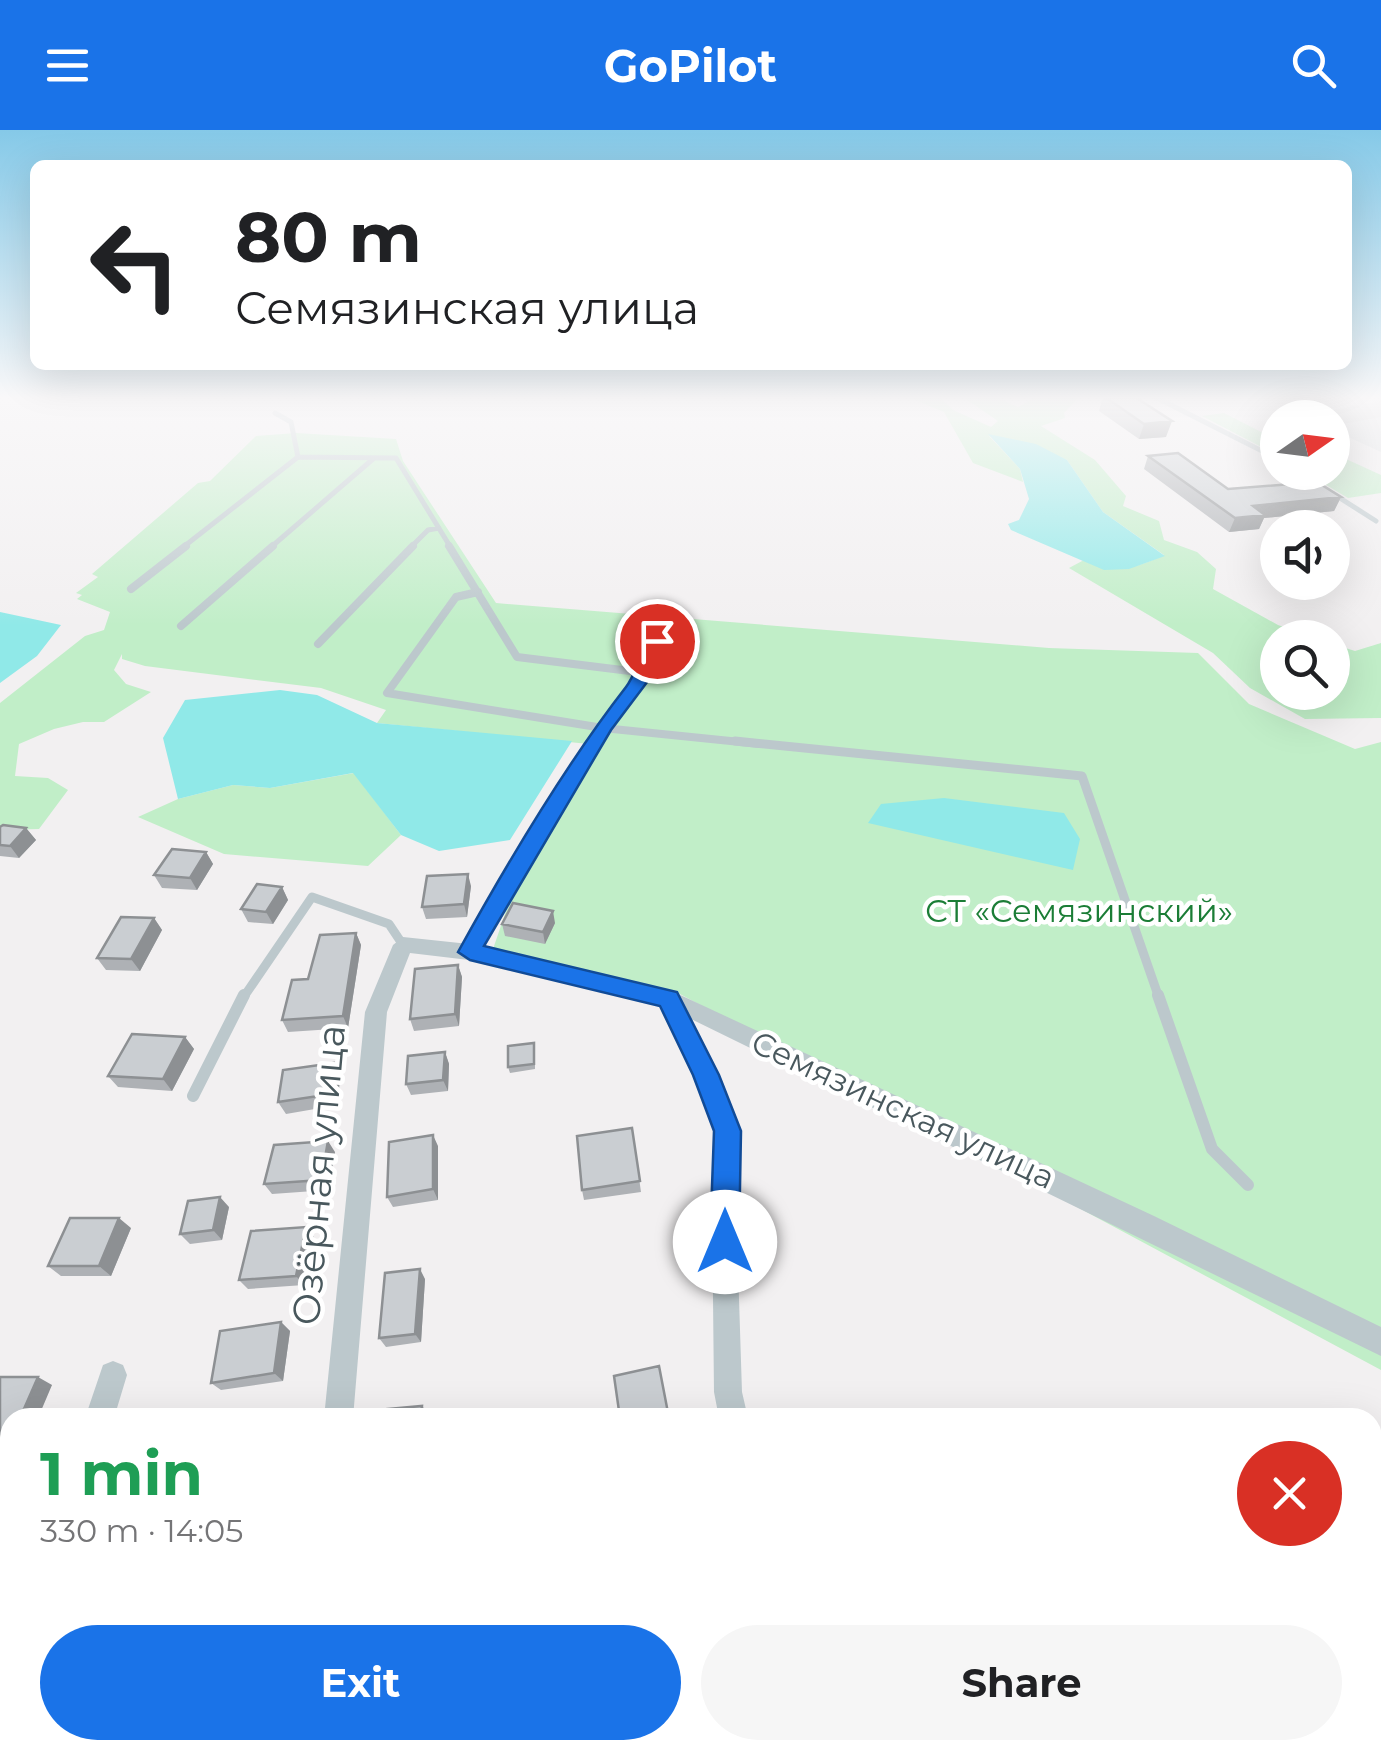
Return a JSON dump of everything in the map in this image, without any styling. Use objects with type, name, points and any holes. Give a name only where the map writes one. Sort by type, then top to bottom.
[{"type":"street","name":"Семязинская улица","points":[[403,944],[470,952],[668,999],[1146,1225],[1381,1342]]},
{"type":"street","name":"Озёрная улица","points":[[339,1408],[376,1012],[403,944]]},
{"type":"street","points":[[668,999],[706,1075],[728,1131],[724,1224],[728,1392],[732,1408]]},
{"type":"street","points":[[102,1408],[113,1375]]},
{"type":"lane","points":[[130,589],[278,473]]},
{"type":"lane","points":[[181,626],[357,473]]},
{"type":"lane","points":[[405,473],[518,658],[646,673]]},
{"type":"lane","points":[[1327,490],[1376,521]]},
{"type":"lane","points":[[318,644],[428,530],[438,528]]},
{"type":"lane","points":[[478,592],[456,597],[387,694],[603,728],[1082,776],[1212,1149],[1248,1185]]},
{"type":"lane","points":[[470,952],[603,728],[646,673],[664,620]]},
{"type":"lane","points":[[194,1096],[246,991],[312,897],[389,924],[403,944]]},
{"type":"green space","name":"СТ «Семязинский»","points":[[218,473],[411,473],[496,603],[1049,648],[1198,653],[1249,704],[1260,710],[1355,749],[1381,742],[1381,1370],[678,993],[493,949],[506,911],[599,745],[377,723],[386,710],[321,688],[145,666],[122,659],[122,654],[114,670],[126,684],[151,692],[104,722],[54,729],[19,744],[15,776],[48,778],[68,790],[39,829],[0,830],[0,703],[85,636],[104,630],[110,612],[77,599],[82,595],[76,593],[98,577],[92,574],[198,483],[210,481]]},
{"type":"green space","points":[[999,473],[1021,473],[1023,482]]},
{"type":"green space","points":[[1076,473],[1106,473],[1126,496],[1123,506],[1159,521],[1164,540],[1197,552],[1216,569],[1213,589],[1269,620],[1260,620],[1260,694],[1213,653],[1069,568],[1084,560],[1124,568],[1164,555],[1103,512]]},
{"type":"green space","points":[[1350,473],[1381,475],[1381,493],[1348,498],[1335,490],[1350,490]]},
{"type":"green space","points":[[1381,643],[1381,718],[1305,719],[1289,710],[1350,710],[1350,649]]},
{"type":"green space","points":[[354,773],[401,835],[368,866],[224,854],[138,817],[178,799],[233,785],[270,788]]},
{"type":"water","points":[[1021,473],[1076,473],[1103,512],[1165,556],[1129,569],[1104,570],[1011,530],[1008,524],[1019,520],[1029,499]]},
{"type":"water","points":[[0,612],[61,625],[37,656],[0,683]]},
{"type":"water","points":[[280,690],[317,695],[377,723],[572,741],[510,840],[439,851],[401,835],[353,773],[270,788],[233,785],[178,799],[163,738],[185,700]]},
{"type":"water","points":[[944,798],[1064,813],[1080,839],[1073,870],[868,823],[881,804]]},
{"type":"building","points":[[1172,473],[1206,473],[1228,489],[1330,490],[1341,497],[1253,506],[1260,516],[1235,518]]},
{"type":"building","points":[[3,825],[26,828],[10,846],[0,845]]},
{"type":"building","points":[[172,849],[206,852],[190,878],[154,875]]},
{"type":"building","points":[[468,874],[464,904],[422,907],[427,876]]},
{"type":"building","points":[[257,884],[282,887],[266,912],[241,909]]},
{"type":"building","points":[[513,903],[553,911],[543,932],[502,924]]},
{"type":"building","points":[[121,917],[154,918],[131,959],[97,958]]},
{"type":"building","points":[[356,933],[343,1016],[282,1020],[292,980],[308,979],[320,935]]},
{"type":"building","points":[[458,965],[455,1014],[410,1019],[415,969]]},
{"type":"building","points":[[132,1034],[185,1037],[163,1079],[108,1076]]},
{"type":"building","points":[[534,1043],[534,1064],[508,1067],[508,1046]]},
{"type":"building","points":[[445,1052],[443,1080],[406,1084],[408,1056]]},
{"type":"building","points":[[334,1063],[332,1094],[278,1102],[283,1070]]},
{"type":"building","points":[[632,1128],[640,1181],[582,1190],[577,1136]]},
{"type":"building","points":[[433,1135],[433,1189],[387,1197],[389,1142]]},
{"type":"building","points":[[328,1141],[321,1180],[264,1184],[274,1145]]},
{"type":"building","points":[[220,1197],[213,1230],[180,1234],[188,1201]]},
{"type":"building","points":[[70,1218],[119,1218],[99,1266],[48,1266]]},
{"type":"building","points":[[306,1227],[296,1276],[239,1280],[251,1231]]},
{"type":"building","points":[[420,1269],[415,1334],[379,1338],[385,1273]]},
{"type":"building","points":[[281,1322],[274,1373],[211,1383],[220,1331]]},
{"type":"building","points":[[659,1366],[667,1408],[619,1408],[614,1376]]},
{"type":"building","points":[[0,1377],[38,1377],[24,1408],[0,1408]]},
{"type":"route","points":[[657,641],[646,673],[603,728],[470,952],[668,999],[706,1075],[728,1131],[725,1242]]}]
